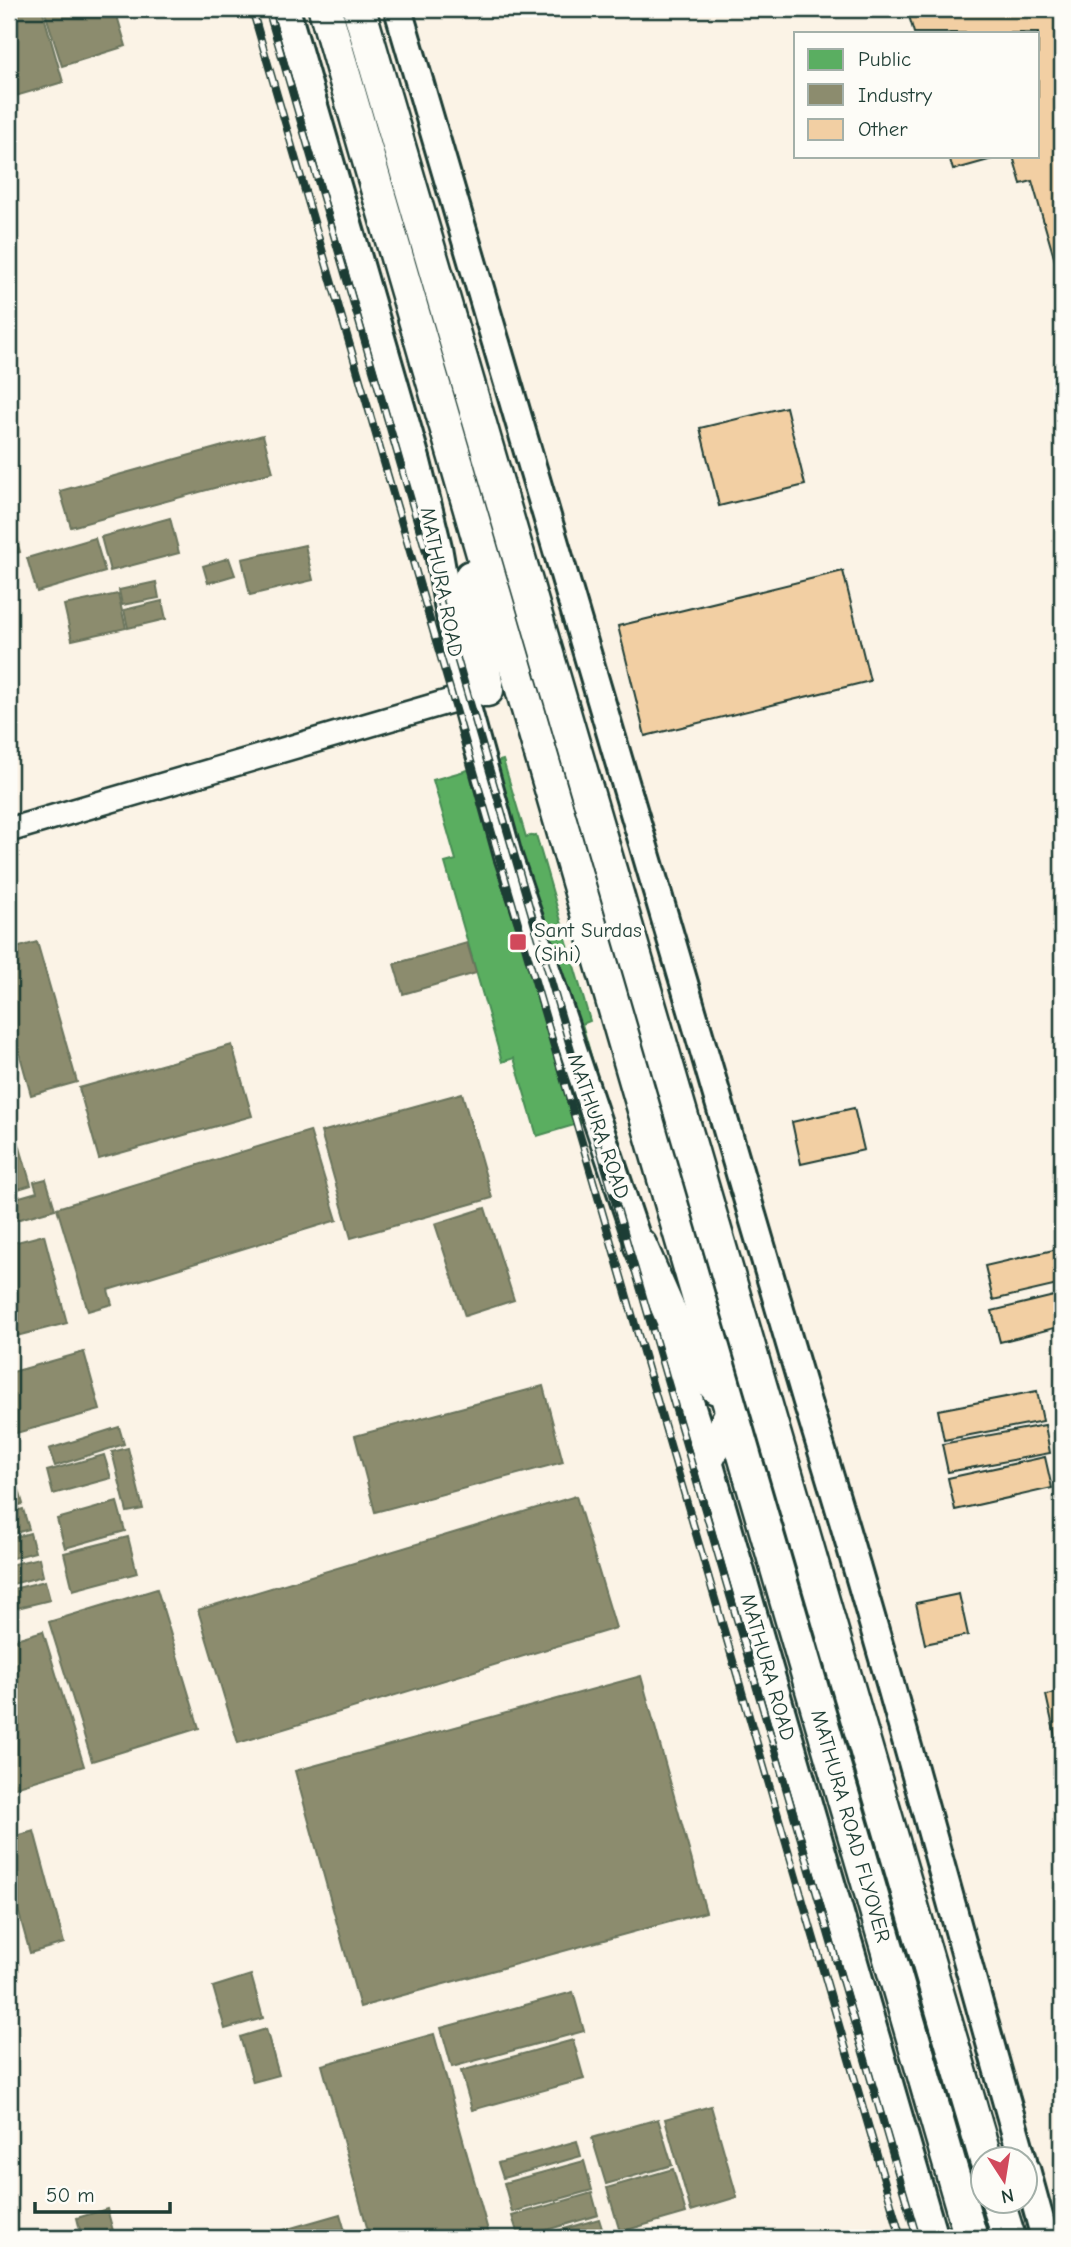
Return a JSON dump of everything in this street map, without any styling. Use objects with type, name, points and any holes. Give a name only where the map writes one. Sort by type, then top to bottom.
[{"type":"highway","name":"MATHURA ROAD","points":[[325,9],[729,1407]]},
{"type":"highway","points":[[359,9],[982,2146]]},
{"type":"highway","points":[[455,462],[476,693]]},
{"type":"highway","points":[[639,1245],[687,1352],[729,1407],[708,1458]]},
{"type":"highway","name":"MATHURA ROAD FLYOVER","points":[[729,1407],[971,2238]]},
{"type":"highway","points":[[1002,2216],[1009,2238]]},
{"type":"main road","name":"MATHURA ROAD","points":[[286,9],[416,462],[476,693],[508,856],[708,1458],[934,2238]]},
{"type":"main road","points":[[398,9],[807,1402],[863,1583],[894,1704],[1019,2146]]},
{"type":"main road","points":[[1039,2216],[1045,2238]]},
{"type":"street","points":[[9,830],[518,681]]},
{"type":"building: Public","name":"Sant Surdas (Sihi)","points":[[503,760],[526,837],[536,835],[590,1021],[582,1024],[608,1115],[537,1136],[514,1058],[502,1062],[445,863],[456,860],[433,780]]},
{"type":"building: Industry","points":[[9,9],[42,9],[63,82],[9,98]]},
{"type":"building: Industry","points":[[44,9],[115,9],[126,46],[62,66]]},
{"type":"building: Industry","points":[[263,435],[273,472],[71,527],[60,491]]},
{"type":"building: Industry","points":[[9,509],[20,552],[9,555]]},
{"type":"building: Industry","points":[[170,518],[179,553],[110,571],[101,537]]},
{"type":"building: Industry","points":[[95,538],[105,572],[37,592],[27,558]]},
{"type":"building: Industry","points":[[305,545],[313,580],[250,595],[242,559]]},
{"type":"building: Industry","points":[[229,558],[235,575],[208,583],[203,566]]},
{"type":"building: Industry","points":[[156,582],[159,598],[122,605],[119,590]]},
{"type":"building: Industry","points":[[118,594],[126,628],[72,640],[64,605]]},
{"type":"building: Industry","points":[[162,601],[166,619],[128,628],[124,610]]},
{"type":"building: Industry","points":[[37,942],[77,1082],[31,1095],[9,1016],[9,950]]},
{"type":"building: Industry","points":[[467,943],[476,973],[403,994],[394,964]]},
{"type":"building: Industry","points":[[232,1045],[252,1116],[99,1159],[79,1088]]},
{"type":"building: Industry","points":[[462,1093],[492,1198],[351,1238],[321,1132]]},
{"type":"building: Industry","points":[[9,1114],[31,1185],[9,1192]]},
{"type":"building: Industry","points":[[310,1131],[337,1220],[108,1290],[112,1304],[88,1311],[57,1208]]},
{"type":"building: Industry","points":[[46,1179],[55,1209],[9,1222],[9,1200],[37,1192],[34,1182]]},
{"type":"building: Industry","points":[[485,1208],[514,1300],[465,1316],[435,1224]]},
{"type":"building: Industry","points":[[44,1235],[67,1323],[9,1338],[9,1244]]},
{"type":"building: Industry","points":[[84,1352],[100,1410],[9,1435],[9,1373]]},
{"type":"building: Industry","points":[[543,1386],[563,1462],[375,1512],[355,1436]]},
{"type":"building: Industry","points":[[119,1427],[124,1444],[55,1466],[49,1449]]},
{"type":"building: Industry","points":[[128,1448],[143,1509],[127,1512],[112,1452]]},
{"type":"building: Industry","points":[[104,1455],[111,1478],[53,1494],[47,1471]]},
{"type":"building: Industry","points":[[16,1479],[23,1504],[9,1508],[9,1481]]},
{"type":"building: Industry","points":[[576,1496],[616,1628],[238,1743],[198,1610]]},
{"type":"building: Industry","points":[[117,1502],[125,1531],[65,1548],[57,1519]]},
{"type":"building: Industry","points":[[23,1509],[29,1529],[9,1535],[9,1513]]},
{"type":"building: Industry","points":[[30,1533],[35,1552],[9,1559],[9,1539]]},
{"type":"building: Industry","points":[[128,1537],[137,1573],[73,1590],[64,1553]]},
{"type":"building: Industry","points":[[39,1558],[43,1576],[9,1585],[9,1565]]},
{"type":"building: Industry","points":[[45,1581],[50,1600],[9,1610],[9,1590]]},
{"type":"building: Industry","points":[[157,1589],[199,1728],[92,1761],[49,1622]]},
{"type":"building: Industry","points":[[43,1631],[84,1766],[9,1789],[9,1641]]},
{"type":"building: Industry","points":[[641,1676],[706,1912],[360,2007],[295,1771]]},
{"type":"building: Industry","points":[[34,1831],[64,1943],[30,1953],[9,1877],[9,1838]]},
{"type":"building: Industry","points":[[251,1975],[263,2018],[225,2029],[213,1987]]},
{"type":"building: Industry","points":[[573,1992],[584,2031],[452,2067],[441,2028]]},
{"type":"building: Industry","points":[[266,2029],[279,2075],[253,2082],[240,2037]]},
{"type":"building: Industry","points":[[434,2034],[490,2238],[370,2238],[322,2065]]},
{"type":"building: Industry","points":[[573,2040],[584,2079],[472,2110],[461,2071]]},
{"type":"building: Industry","points":[[711,2106],[737,2197],[691,2211],[665,2119]]},
{"type":"building: Industry","points":[[658,2119],[672,2165],[606,2184],[592,2138]]},
{"type":"building: Industry","points":[[577,2141],[581,2156],[503,2178],[498,2163]]},
{"type":"building: Industry","points":[[584,2161],[592,2190],[512,2212],[504,2183]]},
{"type":"building: Industry","points":[[673,2169],[686,2213],[620,2232],[607,2188]]},
{"type":"building: Industry","points":[[592,2193],[598,2215],[519,2238],[512,2216]]},
{"type":"building: Industry","points":[[107,2209],[115,2238],[82,2238],[77,2218]]},
{"type":"building: Industry","points":[[340,2214],[345,2231],[322,2238],[256,2238]]},
{"type":"building: Industry","points":[[599,2219],[605,2238],[533,2238]]},
{"type":"building: Other","points":[[907,9],[1062,9],[1062,285],[1032,181],[1021,184],[1014,158],[1040,158],[1040,32],[914,32]]},
{"type":"building: Other","points":[[950,158],[996,158],[953,170]]},
{"type":"building: Other","points":[[786,407],[805,485],[719,506],[700,428]]},
{"type":"building: Other","points":[[843,571],[870,681],[645,736],[618,626]]},
{"type":"building: Other","points":[[854,1108],[864,1150],[801,1164],[792,1122]]},
{"type":"building: Other","points":[[1062,1248],[1062,1284],[993,1300],[985,1266]]},
{"type":"building: Other","points":[[1062,1294],[1062,1326],[1000,1342],[992,1311]]},
{"type":"building: Other","points":[[1037,1391],[1043,1421],[944,1440],[938,1410]]},
{"type":"building: Other","points":[[1045,1425],[1050,1453],[948,1472],[942,1444]]},
{"type":"building: Other","points":[[1045,1457],[1052,1488],[955,1510],[948,1478]]},
{"type":"building: Other","points":[[959,1594],[968,1635],[925,1644],[916,1603]]},
{"type":"building: Other","points":[[1062,1692],[1062,1743],[1057,1745],[1046,1695]]},
{"type":"railway","points":[[252,9],[901,2238]]},
{"type":"railway","points":[[268,9],[917,2238]]},
{"type":"place","name":"Sant Surdas (Sihi)","points":[[518,942]]}]
